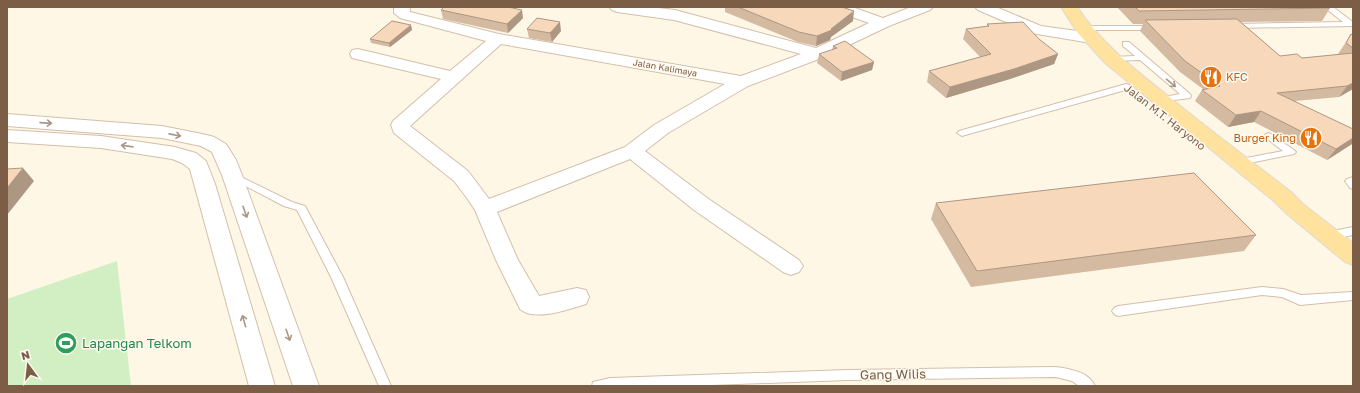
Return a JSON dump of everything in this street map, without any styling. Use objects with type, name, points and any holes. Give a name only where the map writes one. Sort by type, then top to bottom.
[{"type":"main road","name":"Jalan M.T. Haryono","points":[[1053,7],[1081,34],[1111,59],[1283,197],[1294,209],[1353,256]]},
{"type":"main road","name":"Jalan M.T. Haryono","points":[[1069,7],[1093,60],[1228,167],[1274,200],[1294,209]]},
{"type":"street","name":"Jalan Kalimaya","points":[[402,7],[402,13],[405,15],[498,40],[742,82]]},
{"type":"street","points":[[617,7],[675,15],[818,53]]},
{"type":"street","points":[[837,7],[883,23]]},
{"type":"street","points":[[485,209],[632,151],[661,129],[742,82],[818,53],[883,23],[925,7]]},
{"type":"street","points":[[983,7],[1037,30],[1081,34]]},
{"type":"street","points":[[498,40],[453,77],[400,125],[402,129],[461,176],[485,209],[506,260],[532,305],[538,306],[577,297]]},
{"type":"street","points":[[358,54],[453,77]]},
{"type":"street","points":[[7,120],[162,132],[207,140],[218,148],[226,160],[232,175],[306,386]]},
{"type":"street","points":[[101,142],[114,128]]},
{"type":"street","points":[[7,136],[101,142],[176,153],[189,158],[198,166],[205,184],[262,386]]},
{"type":"street","points":[[632,151],[702,205],[791,266]]},
{"type":"street","points":[[205,184],[232,175]]},
{"type":"lane","points":[[1328,7],[1352,24]]},
{"type":"lane","points":[[1223,26],[1352,24]]},
{"type":"lane","points":[[1081,34],[1159,28]]},
{"type":"lane","points":[[1126,44],[1140,58],[1187,96],[1161,100]]},
{"type":"lane","points":[[1111,59],[1140,58]]},
{"type":"lane","points":[[962,133],[1126,87]]},
{"type":"lane","points":[[1239,162],[1291,152],[1270,136]]},
{"type":"lane","points":[[232,175],[288,204],[301,208],[337,277],[385,386]]},
{"type":"lane","points":[[1353,180],[1350,181],[1353,186]]},
{"type":"lane","points":[[1328,236],[1353,231]]},
{"type":"lane","points":[[1118,311],[1262,291],[1283,293],[1300,300],[1353,296]]},
{"type":"lane","name":"Gang Wilis","points":[[598,386],[610,383],[848,375],[1056,372],[1075,376],[1089,386]]},
{"type":"green space","name":"Lapangan Telkom","points":[[117,261],[131,386],[7,386],[7,299]]},
{"type":"building","points":[[444,7],[508,7],[522,10],[507,24],[441,10]]},
{"type":"building","points":[[738,7],[842,7],[854,11],[831,29],[832,30],[817,36],[799,32]]},
{"type":"building","points":[[1135,7],[1329,7],[1330,8],[1139,11]]},
{"type":"building","points":[[537,18],[560,22],[550,33],[527,29]]},
{"type":"building","points":[[1237,19],[1280,56],[1297,54],[1302,58],[1353,53],[1353,83],[1347,86],[1277,93],[1353,129],[1353,138],[1336,149],[1261,111],[1236,115],[1202,90],[1220,86],[1185,61],[1145,20]]},
{"type":"building","points":[[392,21],[411,25],[389,43],[370,39]]},
{"type":"building","points":[[1023,22],[1039,39],[1058,54],[1014,69],[950,87],[929,71],[991,54],[966,29],[989,26],[987,24]]},
{"type":"building","points":[[1351,34],[1353,35],[1353,48],[1346,43]]},
{"type":"building","points":[[845,41],[874,62],[842,72],[819,54],[837,48],[833,46]]},
{"type":"building","points":[[23,168],[7,188],[7,169]]},
{"type":"building","points":[[1194,173],[1256,235],[977,271],[936,203]]},
{"type":"place","name":"KFC","points":[[1211,77]]},
{"type":"place","name":"Burger King","points":[[1311,138]]},
{"type":"place","name":"Lapangan Telkom","points":[[66,343]]}]
